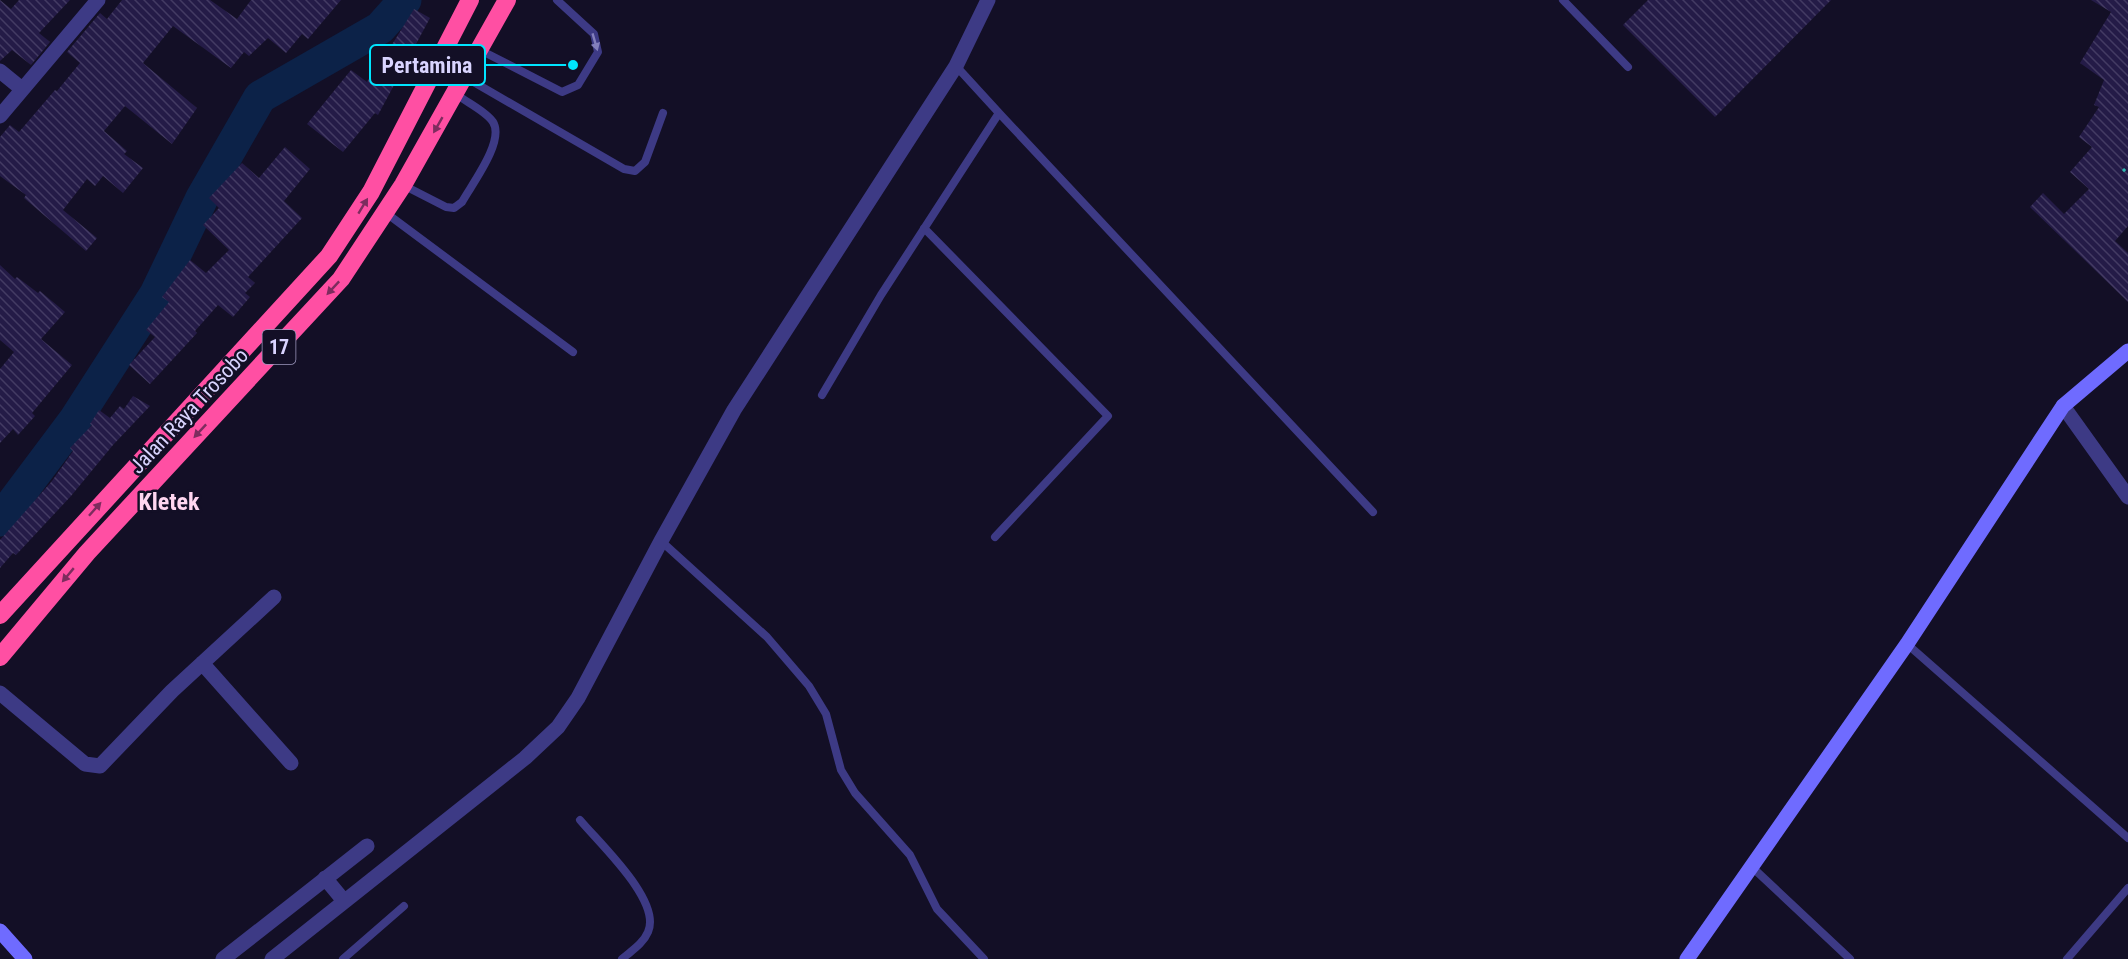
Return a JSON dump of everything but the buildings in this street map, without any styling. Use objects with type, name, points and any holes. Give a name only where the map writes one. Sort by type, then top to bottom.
[{"type":"highway","name":"Jalan Raya Trosobo","points":[[0,615],[329,255],[371,192],[470,0]]},
{"type":"highway","name":"Jalan Raya Trosobo","points":[[0,657],[87,553],[341,279],[403,185],[507,0]]},
{"type":"street","points":[[0,116],[98,0]]},
{"type":"street","points":[[223,959],[334,889],[525,758],[558,727],[578,698],[734,410],[956,66],[988,0]]},
{"type":"street","points":[[0,71],[22,89]]},
{"type":"street","points":[[1687,959],[1753,868],[1907,644],[2063,406],[2128,351]]},
{"type":"street","points":[[2063,406],[2128,497]]},
{"type":"street","points":[[0,693],[85,764],[93,767],[100,766],[202,663],[274,597]]},
{"type":"street","points":[[202,663],[291,763]]},
{"type":"street","points":[[272,959],[334,889],[368,846]]},
{"type":"street","points":[[0,932],[24,959]]},
{"type":"lane","points":[[479,50],[562,92],[578,85],[598,52],[594,34],[557,0]]},
{"type":"lane","points":[[1563,0],[1628,67]]},
{"type":"lane","points":[[956,66],[1373,512]]},
{"type":"lane","points":[[465,77],[624,169],[635,171],[645,162],[663,113]]},
{"type":"lane","points":[[403,185],[446,207],[454,208],[462,202],[495,144],[497,132],[492,120],[456,94]]},
{"type":"lane","points":[[822,395],[924,228],[999,113]]},
{"type":"lane","points":[[386,213],[573,352]]},
{"type":"lane","points":[[924,228],[1108,416],[994,537]]},
{"type":"lane","points":[[661,541],[767,638],[809,686],[826,714],[841,770],[855,794],[910,855],[937,909],[984,959]]},
{"type":"lane","points":[[1907,644],[2128,838]]},
{"type":"lane","points":[[580,820],[644,896],[652,916],[649,931],[643,941],[622,959]]},
{"type":"lane","points":[[1753,868],[1850,959]]},
{"type":"lane","points":[[2067,959],[2128,888]]},
{"type":"lane","points":[[343,959],[404,906]]},
{"type":"path","points":[[2123,169],[2128,174]]},
{"type":"waterway","points":[[0,520],[75,420],[156,294],[202,198],[260,97],[380,28],[405,0]]},
{"type":"place","name":"Pertamina","points":[[573,65]]},
{"type":"district","name":"Kletek","points":[[169,502]]}]
